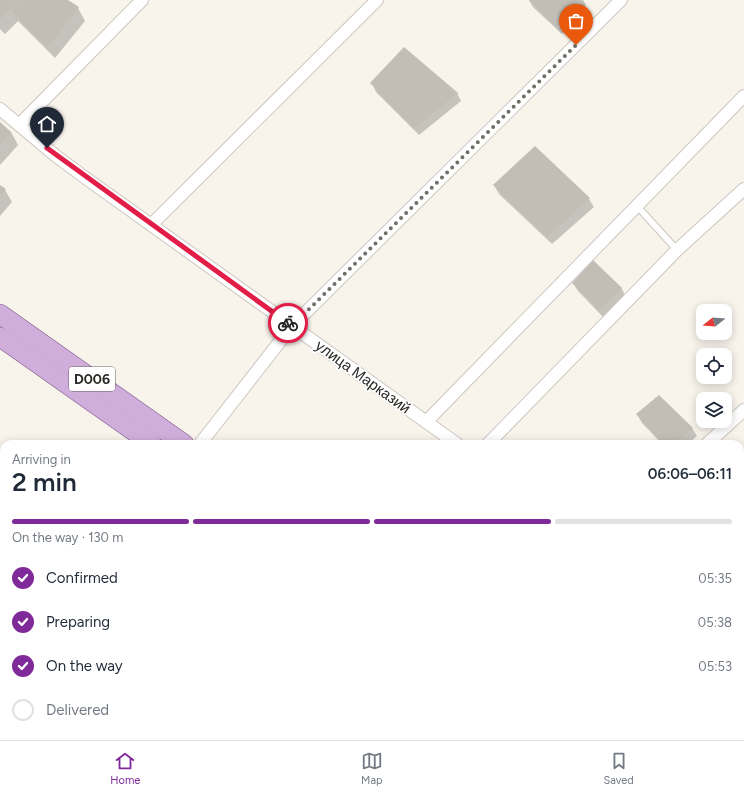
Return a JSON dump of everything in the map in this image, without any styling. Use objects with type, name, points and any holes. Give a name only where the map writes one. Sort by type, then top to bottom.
[{"type":"main road","points":[[1,338],[7,319]]},
{"type":"main road","name":"D006","points":[[7,319],[178,440]]},
{"type":"main road","name":"D006","points":[[1,338],[146,440]]},
{"type":"main road","points":[[57,378],[68,362]]},
{"type":"street","points":[[19,125],[142,0]]},
{"type":"street","points":[[151,225],[377,0]]},
{"type":"street","points":[[203,440],[292,326],[621,0]]},
{"type":"street","points":[[426,422],[744,96]]},
{"type":"street","name":"улица Марказий","points":[[0,108],[56,156],[451,440]]},
{"type":"street","points":[[492,440],[677,250],[744,190]]},
{"type":"street","points":[[711,440],[744,410]]},
{"type":"lane","points":[[637,206],[677,250]]},
{"type":"building","points":[[0,0],[19,0],[0,19]]},
{"type":"building","points":[[20,0],[68,0],[79,7],[48,47],[11,11]]},
{"type":"building","points":[[529,0],[579,0],[557,27]]},
{"type":"building","points":[[404,47],[458,93],[414,128],[370,83]]},
{"type":"building","points":[[0,122],[11,132],[0,145]]},
{"type":"building","points":[[535,146],[590,198],[547,237],[493,185]]},
{"type":"building","points":[[0,185],[6,189],[0,195]]},
{"type":"building","points":[[593,260],[622,288],[599,310],[572,283]]},
{"type":"building","points":[[659,395],[693,428],[678,440],[659,440],[636,414]]},
{"type":"way so far","points":[[288,323],[292,326],[576,45]]},
{"type":"route","points":[[47,148],[100,188],[288,323]]}]
